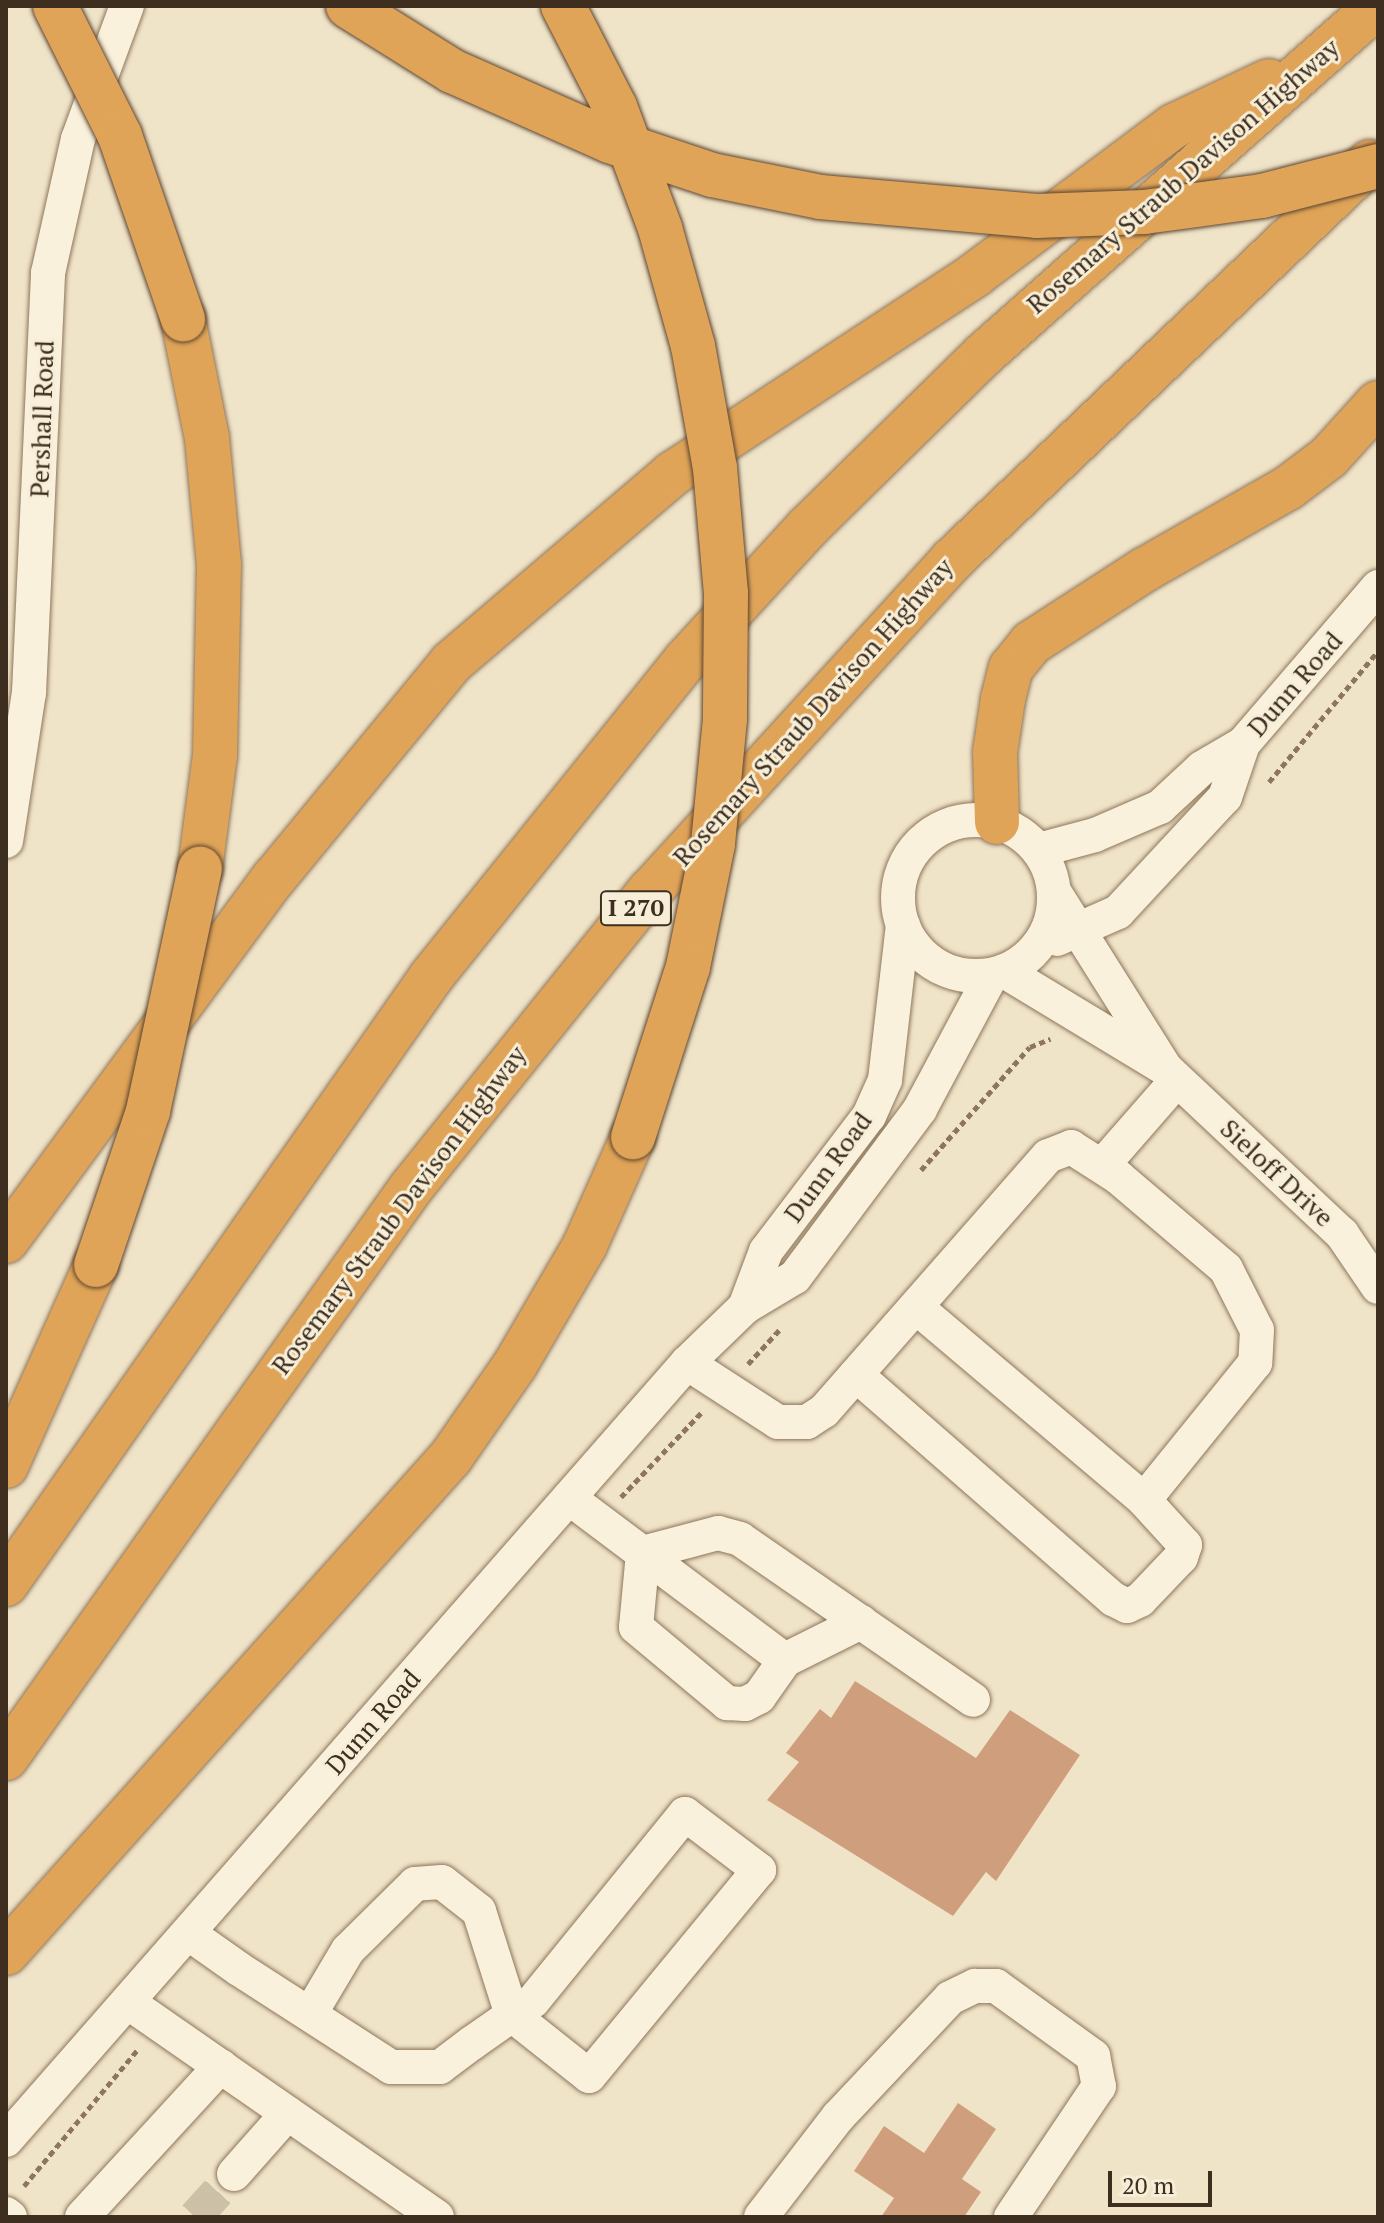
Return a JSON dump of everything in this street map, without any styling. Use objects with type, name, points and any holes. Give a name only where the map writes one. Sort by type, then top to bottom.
[{"type":"highway","points":[[6,1466],[96,1265],[148,1111],[200,869],[215,755],[219,564],[207,438],[183,319],[120,136],[55,6]]},
{"type":"highway","points":[[348,6],[452,71],[610,141],[712,175],[820,197],[1036,216],[1144,212],[1262,196],[1378,166]]},
{"type":"highway","points":[[6,1953],[451,1457],[515,1365],[585,1245],[633,1137],[688,967],[713,844],[725,719],[726,593],[715,468],[693,346],[660,228],[615,107],[563,6]]},
{"type":"highway","name":"Rosemary Straub Davison Highway","points":[[6,1584],[431,977],[686,660],[808,527],[972,365],[1377,6]]},
{"type":"highway","points":[[6,1241],[274,878],[451,663],[534,588],[672,474],[976,274],[1174,126],[1318,58]]},
{"type":"highway","name":"Rosemary Straub Davison Highway","points":[[6,1758],[410,1189],[650,891],[952,560],[1378,154]]},
{"type":"highway","points":[[997,822],[995,752],[1003,699],[1011,668],[1031,643],[1144,570],[1288,488],[1329,457],[1378,403]]},
{"type":"street","name":"Pershall Road","points":[[6,841],[29,693],[48,273],[78,139],[127,6]]},
{"type":"street","name":"Dunn Road","points":[[1039,850],[1095,835],[1160,807],[1202,768],[1243,744],[1378,587]]},
{"type":"street","name":"Dunn Road","points":[[1039,945],[1077,932],[1118,912],[1225,797],[1243,744]]},
{"type":"street","points":[[997,822],[1039,850],[1055,893],[1052,916],[1039,945],[998,974],[950,973],[932,963],[914,947],[903,925],[898,901],[911,855],[949,825],[997,822]]},
{"type":"street","name":"Sieloff Drive","points":[[1055,893],[1077,932],[1171,1074]]},
{"type":"street","name":"Dunn Road","points":[[745,1307],[766,1251],[869,1116],[885,1080],[903,925]]},
{"type":"street","name":"Dunn Road","points":[[6,2140],[687,1363],[745,1307],[795,1277],[902,1133],[998,974]]},
{"type":"street","name":"Sieloff Drive","points":[[998,974],[1171,1074],[1342,1234],[1378,1287]]},
{"type":"street","points":[[1102,1166],[1171,1074]]},
{"type":"street","points":[[687,1363],[778,1422],[815,1416],[856,1375],[1048,1156],[1071,1147],[1102,1166],[1226,1269],[1257,1330],[1255,1363],[1144,1500]]},
{"type":"street","points":[[856,1375],[1113,1599],[1127,1606],[1150,1589],[1185,1545],[1144,1500],[916,1307]]},
{"type":"street","points":[[569,1498],[785,1660]]},
{"type":"street","points":[[643,1553],[718,1533],[740,1539],[973,1700]]},
{"type":"street","points":[[643,1553],[636,1627],[727,1703],[745,1704],[759,1697],[785,1660],[861,1622]]},
{"type":"street","points":[[188,1933],[310,2014],[391,2067],[440,2067],[512,2015],[533,2001],[685,1814],[759,1870],[589,2076],[512,2015],[479,1911],[442,1882],[415,1884],[348,1950],[310,2014]]},
{"type":"street","points":[[761,2217],[838,2117],[950,1998],[975,1986],[996,1986],[1093,2056],[1099,2086],[1088,2109],[1011,2217]]},
{"type":"street","points":[[129,2003],[437,2217]]},
{"type":"street","points":[[82,2217],[221,2066]]},
{"type":"street","points":[[234,2174],[288,2113]]},
{"type":"path","points":[[635,1483],[703,1411]]},
{"type":"path","points":[[34,2175],[135,2054]]},
{"type":"building","points":[[855,1681],[976,1758],[1010,1710],[1080,1755],[996,1881],[986,1872],[953,1916],[767,1800],[799,1762],[786,1753],[820,1709],[831,1718]]},
{"type":"building","points":[[958,2103],[996,2129],[962,2179],[981,2192],[964,2217],[881,2217],[894,2198],[854,2171],[884,2126],[924,2153]]},
{"type":"tunnel","points":[[195,2217],[234,2174]]}]
